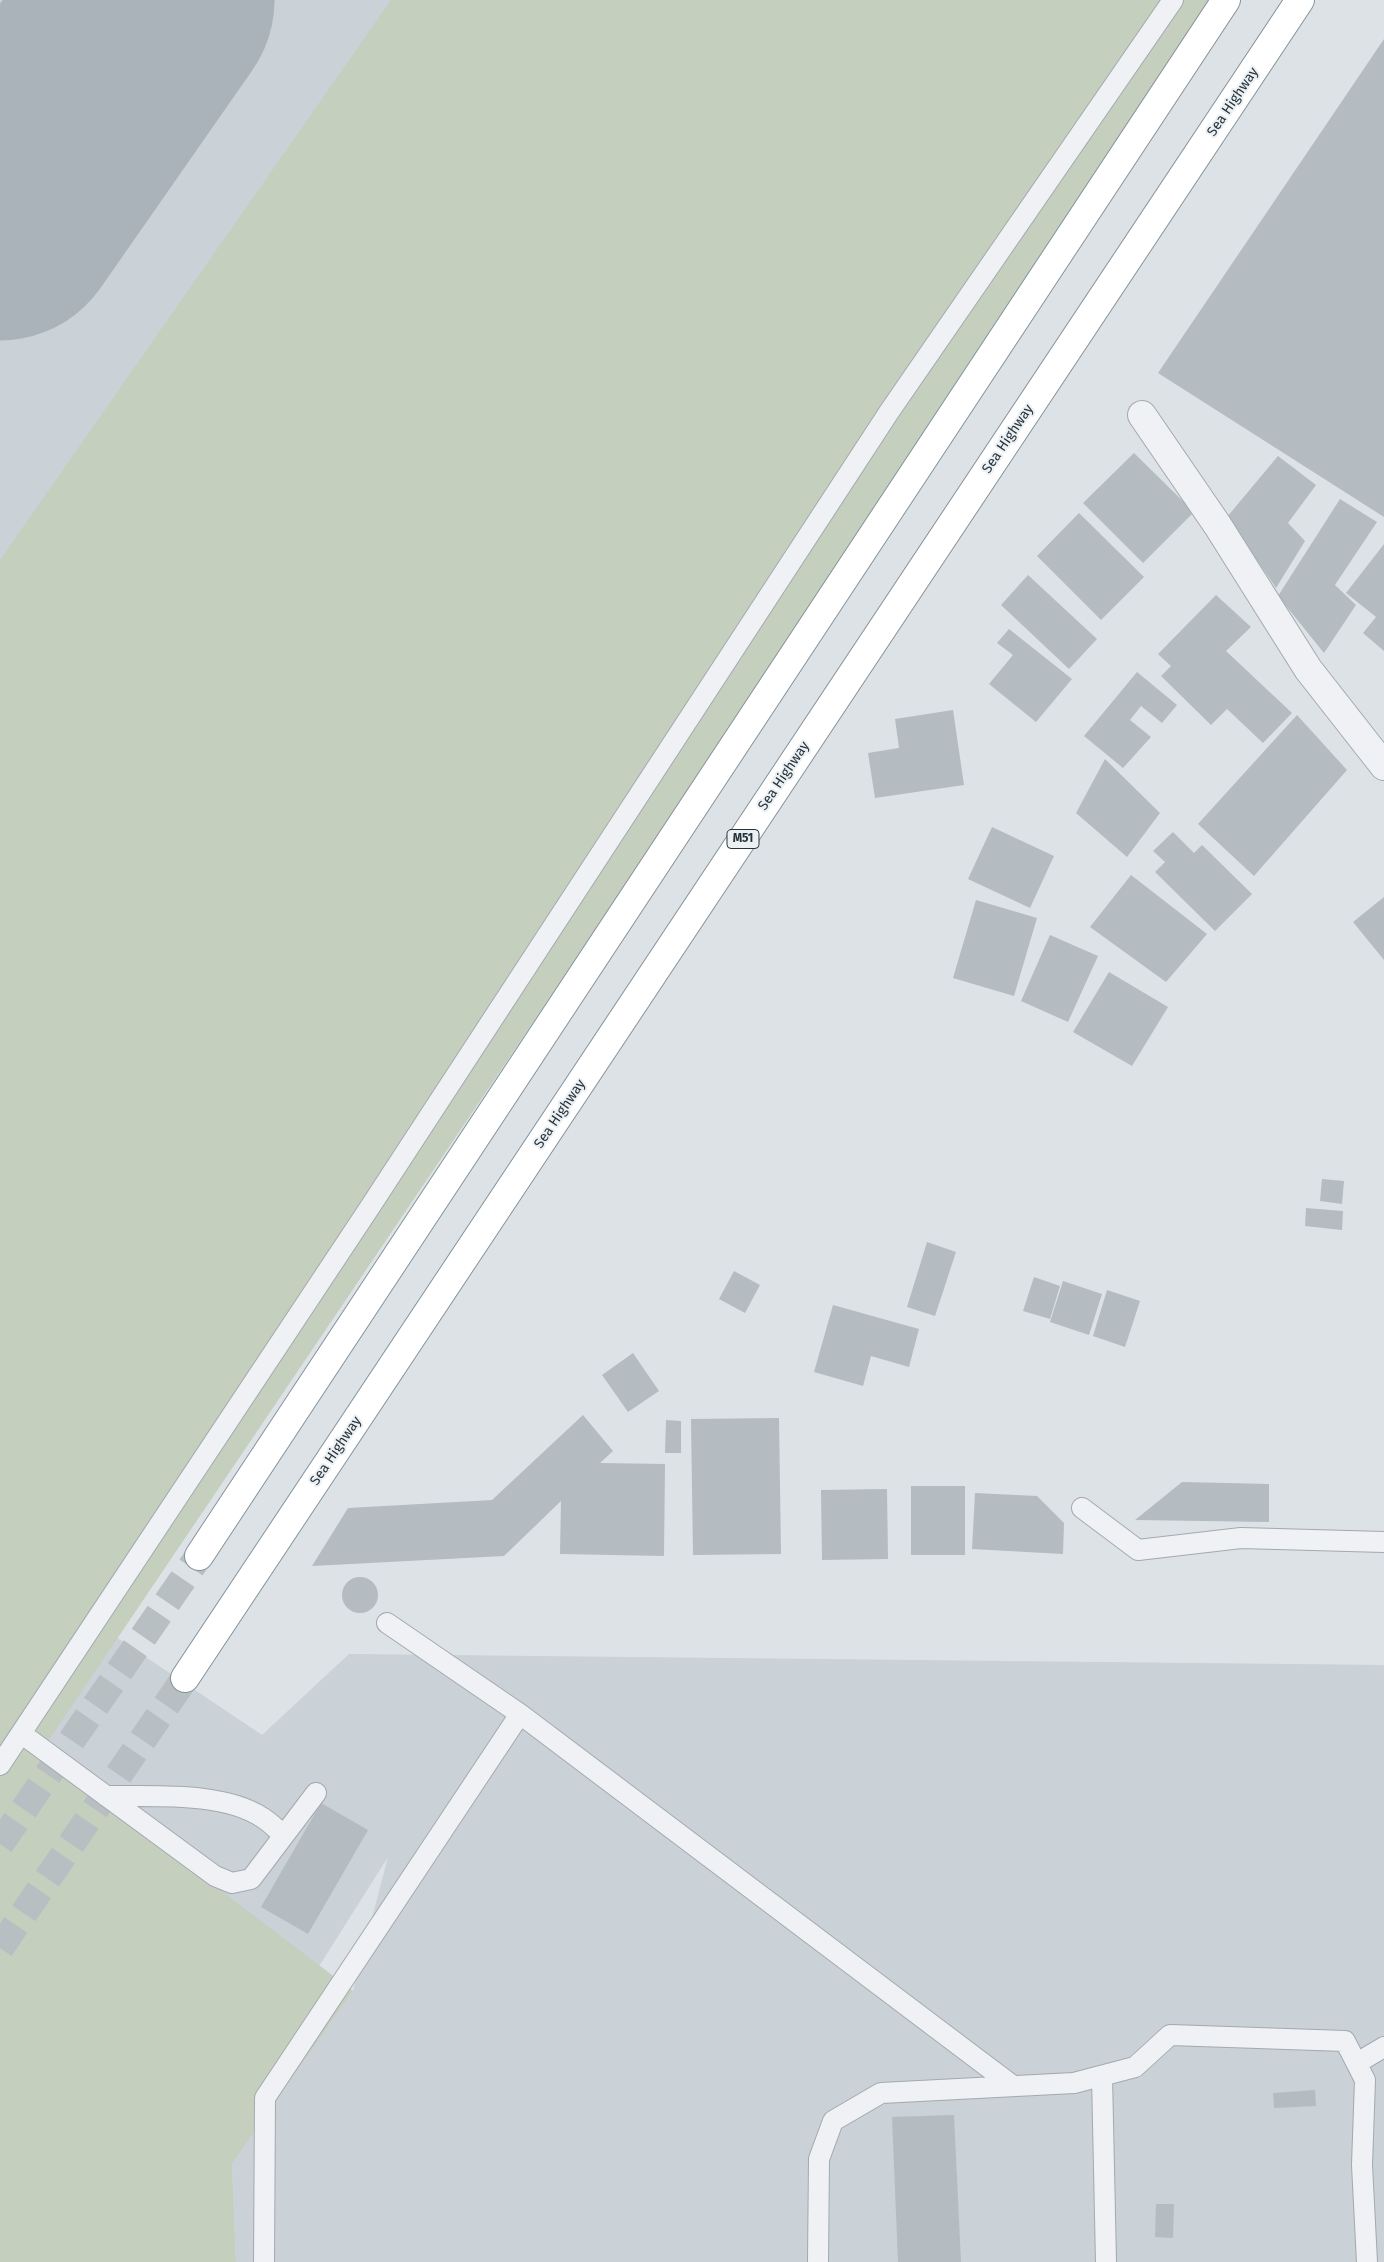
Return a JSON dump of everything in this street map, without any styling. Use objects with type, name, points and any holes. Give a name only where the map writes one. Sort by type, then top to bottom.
[{"type":"highway","points":[[199,1556],[1226,0]]},
{"type":"highway","name":"Sea Highway","points":[[186,1678],[1300,0]]},
{"type":"street","points":[[1142,415],[1218,526],[1308,669],[1384,766]]},
{"type":"lane","points":[[0,1764],[22,1734],[365,1215],[890,412],[1173,0]]},
{"type":"lane","points":[[1082,1508],[1138,1550],[1241,1538],[1384,1542]]},
{"type":"lane","points":[[387,1623],[520,1714],[1013,2086]]},
{"type":"lane","points":[[264,2262],[265,2098],[520,1714]]},
{"type":"lane","points":[[22,1734],[215,1876],[232,1884],[250,1879],[316,1793]]},
{"type":"lane","points":[[106,1796],[214,1801],[238,1806],[263,1818],[284,1835]]},
{"type":"lane","points":[[818,2262],[819,2159],[833,2121],[881,2093],[1074,2083],[1102,2076],[1135,2067],[1170,2035],[1345,2041],[1366,2080],[1362,2165],[1368,2262]]},
{"type":"lane","points":[[1357,2063],[1384,2047]]},
{"type":"lane","points":[[1102,2076],[1106,2262]]},
{"type":"shaded area","points":[[0,0],[1197,0],[110,1633],[262,1735],[349,1654],[1384,1665],[1384,2262],[236,2262],[232,2164],[353,1991],[388,1857],[316,1971],[0,1789]]},
{"type":"green space","points":[[391,0],[1223,0],[40,1753],[353,1991],[232,2164],[236,2262],[0,2262],[0,560]]},
{"type":"building","points":[[1384,39],[1384,517],[1158,373]]},
{"type":"building","points":[[1134,453],[1194,512],[1143,563],[1083,503]]},
{"type":"building","points":[[1278,456],[1316,485],[1288,523],[1305,541],[1276,588],[1227,517]]},
{"type":"building","points":[[1340,499],[1377,522],[1335,585],[1356,605],[1324,653],[1278,596]]},
{"type":"building","points":[[1079,513],[1144,577],[1101,620],[1037,556]]},
{"type":"building","points":[[1384,544],[1384,651],[1363,633],[1376,617],[1346,593]]},
{"type":"building","points":[[1028,575],[1097,639],[1069,669],[1001,605]]},
{"type":"building","points":[[1216,595],[1251,627],[1226,651],[1292,713],[1263,743],[1227,709],[1211,725],[1161,676],[1171,666],[1158,654]]},
{"type":"building","points":[[1009,629],[1072,679],[1036,722],[989,684],[1013,655],[997,643]]},
{"type":"building","points":[[1137,672],[1177,705],[1162,723],[1141,706],[1130,720],[1151,737],[1123,768],[1084,736]]},
{"type":"building","points":[[953,710],[964,785],[875,798],[868,753],[899,748],[895,719]]},
{"type":"building","points":[[1297,715],[1347,770],[1254,876],[1198,824]]},
{"type":"building","points":[[1105,759],[1160,813],[1127,857],[1076,813]]},
{"type":"building","points":[[992,827],[1054,856],[1030,908],[968,879]]},
{"type":"building","points":[[1173,832],[1194,853],[1202,845],[1252,894],[1215,931],[1155,872],[1165,862],[1153,851]]},
{"type":"building","points":[[1131,875],[1207,934],[1166,982],[1090,927]]},
{"type":"building","points":[[1384,897],[1384,960],[1353,922]]},
{"type":"building","points":[[976,900],[1037,918],[1014,996],[953,978]]},
{"type":"building","points":[[1050,935],[1098,956],[1068,1022],[1021,1001]]},
{"type":"building","points":[[1109,972],[1168,1007],[1132,1066],[1073,1032]]},
{"type":"building","points":[[1322,1179],[1344,1181],[1342,1204],[1320,1201]]},
{"type":"building","points":[[1306,1208],[1343,1211],[1342,1230],[1305,1226]]},
{"type":"building","points":[[927,1242],[956,1252],[935,1316],[907,1307]]},
{"type":"building","points":[[734,1271],[760,1285],[745,1313],[719,1299]]},
{"type":"building","points":[[1034,1277],[1060,1286],[1050,1319],[1023,1311]]},
{"type":"building","points":[[1063,1281],[1102,1294],[1089,1335],[1050,1322]]},
{"type":"building","points":[[1107,1290],[1140,1301],[1125,1347],[1093,1336]]},
{"type":"building","points":[[833,1305],[919,1329],[909,1367],[871,1356],[863,1386],[814,1372]]},
{"type":"building","points":[[633,1353],[659,1391],[628,1412],[602,1375]]},
{"type":"building","points":[[583,1415],[613,1451],[600,1463],[665,1464],[664,1556],[560,1554],[561,1501],[504,1556],[312,1566],[348,1508],[492,1500]]},
{"type":"building","points":[[779,1418],[781,1554],[693,1555],[691,1419]]},
{"type":"building","points":[[666,1420],[681,1421],[681,1453],[665,1453]]},
{"type":"building","points":[[1182,1482],[1269,1484],[1269,1522],[1135,1520]]},
{"type":"building","points":[[911,1486],[965,1486],[965,1555],[911,1555]]},
{"type":"building","points":[[887,1489],[888,1559],[822,1560],[821,1490]]},
{"type":"building","points":[[975,1493],[1037,1496],[1064,1523],[1063,1554],[972,1549]]},
{"type":"building","points":[[360,1577],[372,1583],[378,1595],[372,1607],[360,1613],[348,1607],[342,1595],[348,1583]]},
{"type":"building","points":[[321,1803],[368,1830],[308,1934],[261,1907]]},
{"type":"building","points":[[1315,2090],[1316,2106],[1274,2108],[1273,2093]]},
{"type":"building","points":[[954,2115],[961,2262],[898,2262],[892,2117]]},
{"type":"building","points":[[1156,2204],[1174,2204],[1173,2238],[1155,2237]]},
{"type":"taxiway","points":[[0,210],[34,169]]},
{"type":"runway","points":[[0,218],[152,0]]},
{"type":"tunnel","points":[[0,1844],[199,1556]]},
{"type":"tunnel","points":[[0,1948],[185,1678]]}]
